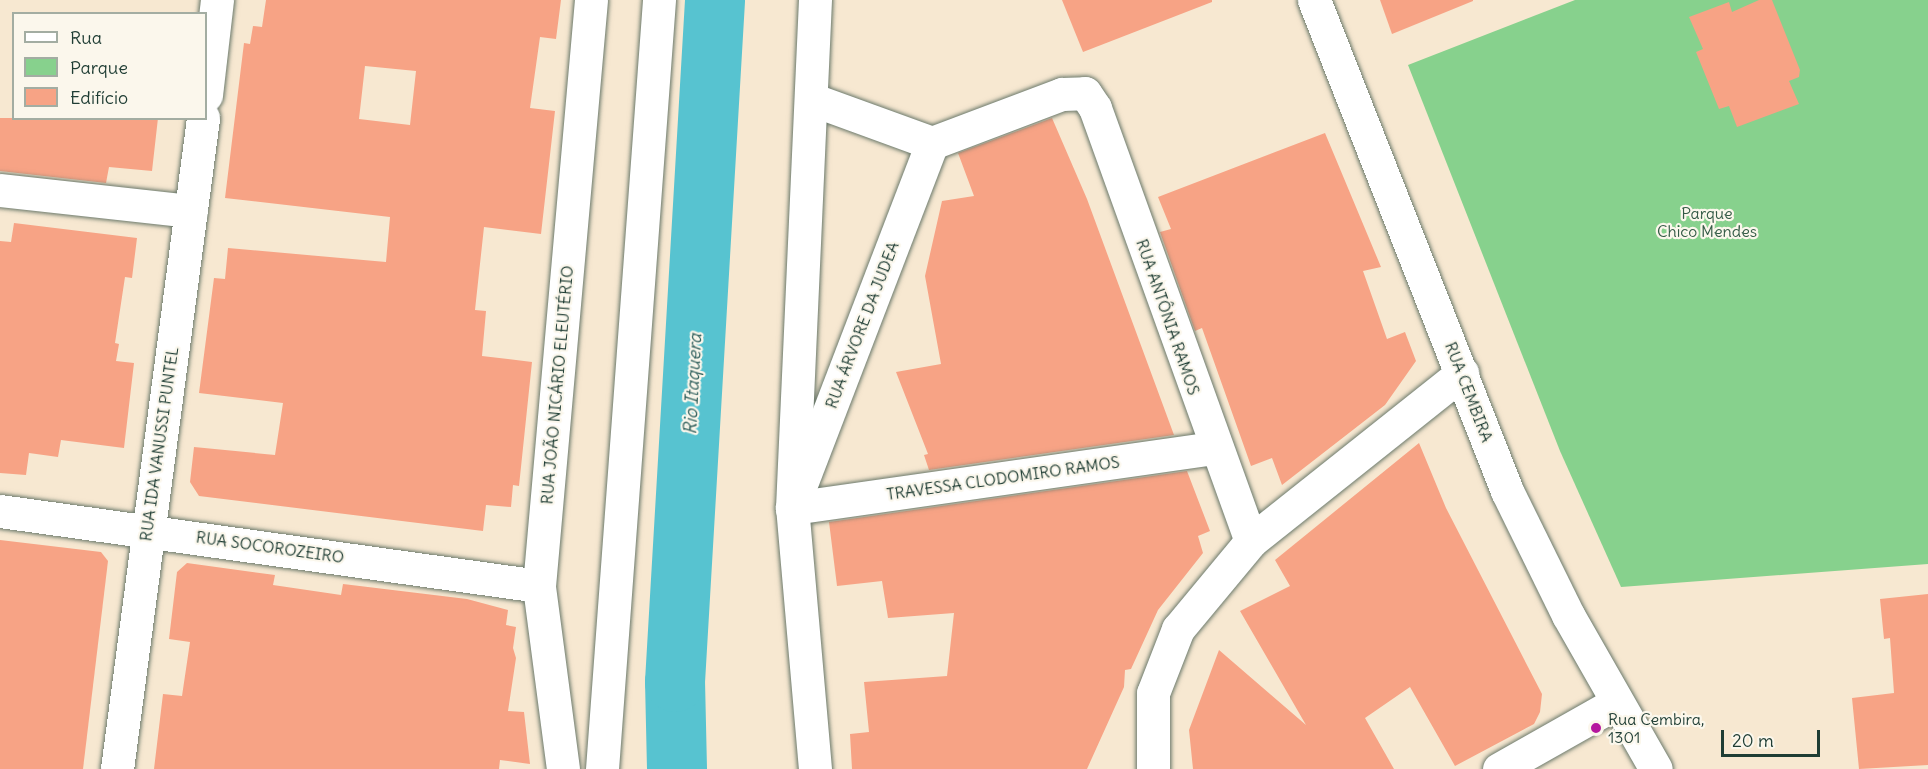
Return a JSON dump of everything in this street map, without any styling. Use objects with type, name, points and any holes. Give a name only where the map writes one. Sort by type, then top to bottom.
[{"type":"street","points":[[207,86],[217,0]]},
{"type":"street","name":"RUA JOÃO NICÁRIO ELEUTÉRIO","points":[[563,769],[539,586],[591,0]]},
{"type":"street","points":[[602,769],[659,0]]},
{"type":"street","points":[[815,0],[792,507],[815,769]]},
{"type":"street","name":"RUA CEMBIRA","points":[[1314,0],[1507,492],[1616,703],[1656,769]]},
{"type":"street","name":"RUA ANTÔNIA RAMOS","points":[[932,143],[1062,94],[1085,93],[1095,108],[1214,447],[1251,542]]},
{"type":"street","points":[[811,99],[932,143]]},
{"type":"street","name":"RUA IDA VANUSSI PUNTEL","points":[[117,769],[203,120]]},
{"type":"street","name":"RUA ÁRVORE DA JUDEA","points":[[792,507],[932,143]]},
{"type":"street","points":[[0,190],[191,211]]},
{"type":"street","points":[[1153,769],[1154,693],[1178,629],[1251,542],[1462,373]]},
{"type":"street","name":"TRAVESSA CLODOMIRO RAMOS","points":[[792,507],[1214,447]]},
{"type":"street","name":"RUA SOCOROZEIRO","points":[[0,511],[539,586]]},
{"type":"street","points":[[1499,769],[1616,703]]},
{"type":"green space","name":"Parque Chico Mendes","points":[[1575,0],[1928,0],[1928,564],[1621,587],[1560,451],[1408,65]]},
{"type":"building","points":[[266,0],[561,0],[556,39],[540,37],[530,108],[555,111],[541,234],[484,227],[475,310],[486,311],[482,356],[532,362],[519,486],[513,485],[511,507],[486,505],[483,531],[199,496],[190,482],[194,447],[275,455],[283,403],[199,393],[214,278],[225,279],[228,248],[386,262],[390,217],[225,198],[244,43],[250,44],[253,26],[262,27]],"holes":[[[365,66],[416,71],[410,125],[359,119]]]},
{"type":"building","points":[[1062,0],[1212,0],[1212,2],[1083,52]]},
{"type":"building","points":[[1380,0],[1473,0],[1473,1],[1392,34]]},
{"type":"building","points":[[1759,0],[1772,0],[1800,70],[1799,77],[1789,81],[1799,104],[1737,127],[1729,106],[1719,109],[1696,52],[1703,49],[1689,17],[1729,2],[1732,12]]},
{"type":"building","points":[[0,118],[12,118],[12,120],[158,120],[152,171],[109,167],[106,183],[0,171]]},
{"type":"building","points":[[1052,118],[1087,199],[1174,435],[929,470],[924,455],[928,454],[896,372],[941,364],[925,276],[942,201],[974,196],[958,153]]},
{"type":"building","points":[[1325,133],[1381,267],[1363,271],[1387,339],[1405,332],[1416,361],[1385,405],[1282,485],[1272,458],[1251,466],[1202,328],[1195,331],[1160,232],[1171,229],[1158,197]]},
{"type":"building","points":[[14,223],[137,238],[132,278],[125,277],[115,343],[119,344],[116,361],[134,363],[124,448],[61,440],[58,457],[29,453],[26,475],[0,473],[0,241],[11,242]]},
{"type":"building","points":[[1419,443],[1446,508],[1542,694],[1540,712],[1534,724],[1455,766],[1410,687],[1365,718],[1394,769],[1193,769],[1189,730],[1219,650],[1306,725],[1240,611],[1290,586],[1275,560]]},
{"type":"building","points":[[1187,471],[1210,531],[1198,536],[1203,553],[1158,610],[1131,669],[1125,670],[1124,687],[1087,769],[852,769],[850,734],[869,732],[864,682],[947,676],[954,613],[888,618],[882,581],[837,586],[829,522]]},
{"type":"building","points":[[0,540],[101,552],[108,561],[83,769],[0,769]]},
{"type":"building","points":[[187,563],[275,575],[273,585],[341,595],[343,584],[467,599],[508,610],[506,625],[516,627],[513,648],[516,658],[508,711],[524,712],[530,764],[500,760],[499,769],[154,769],[163,694],[182,696],[190,642],[169,639],[177,572]]},
{"type":"building","points":[[1928,594],[1928,765],[1859,769],[1852,698],[1894,693],[1890,638],[1884,639],[1880,599]]},
{"type":"waterway","name":"Rio Itaquera","points":[[677,769],[675,682],[715,0]]},
{"type":"place","name":"Rua Cembira, 1301","points":[[1596,728]]}]
